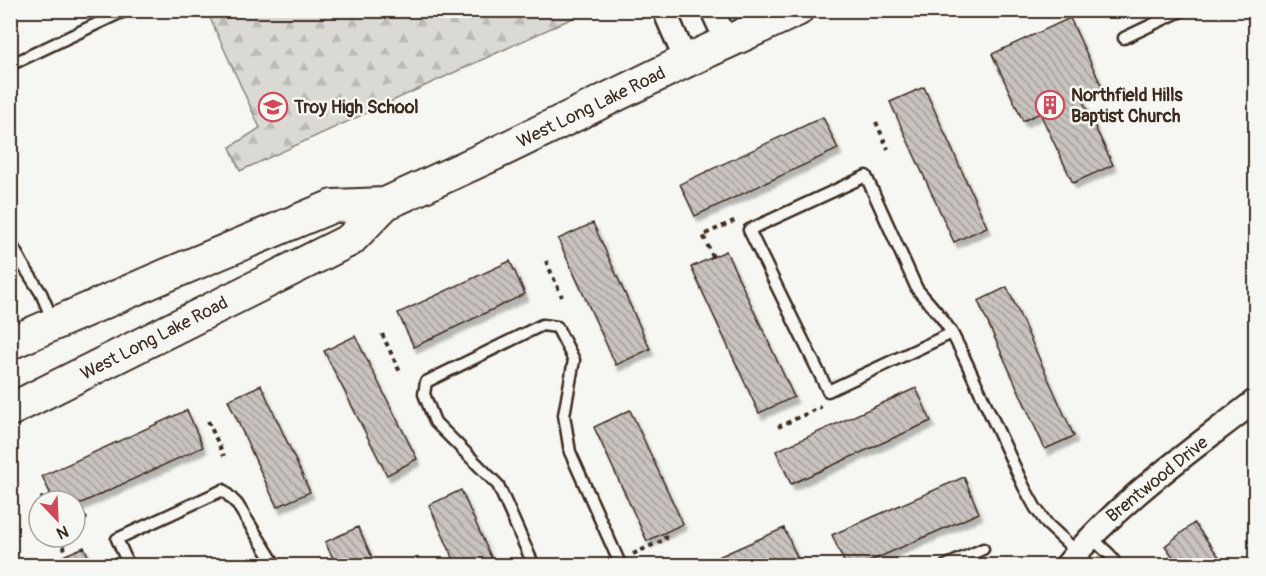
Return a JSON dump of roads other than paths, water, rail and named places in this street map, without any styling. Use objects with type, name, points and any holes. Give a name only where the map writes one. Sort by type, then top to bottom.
[{"type":"main road","name":"West Long Lake Road","points":[[10,410],[350,240],[385,204],[797,10]]},
{"type":"main road","name":"West Long Lake Road","points":[[10,343],[333,206],[385,204]]},
{"type":"main road","points":[[167,275],[176,281],[185,297],[186,307],[178,326]]},
{"type":"street","points":[[664,10],[686,61]]},
{"type":"street","points":[[712,10],[727,42]]},
{"type":"street","name":"Brentwood Drive","points":[[1078,551],[1132,497],[1256,400]]},
{"type":"lane","points":[[11,64],[126,10]]},
{"type":"lane","points":[[1124,38],[1183,10]]},
{"type":"lane","points":[[952,333],[828,391],[749,230],[866,176],[917,289],[952,333],[1035,507],[1047,524],[1078,551],[1110,555],[1117,566]]},
{"type":"lane","points":[[10,242],[40,292],[54,324]]},
{"type":"lane","points":[[534,566],[498,485],[435,422],[424,394],[426,382],[542,325],[557,327],[574,360],[564,415],[570,452],[621,566]]},
{"type":"lane","points":[[129,566],[117,539],[224,490],[237,504],[276,566]]},
{"type":"lane","points":[[945,566],[983,549]]},
{"type":"place","name":"Northfield Hills Baptist Church","points":[[1050,105]]},
{"type":"place","name":"Troy High School","points":[[273,107]]}]
